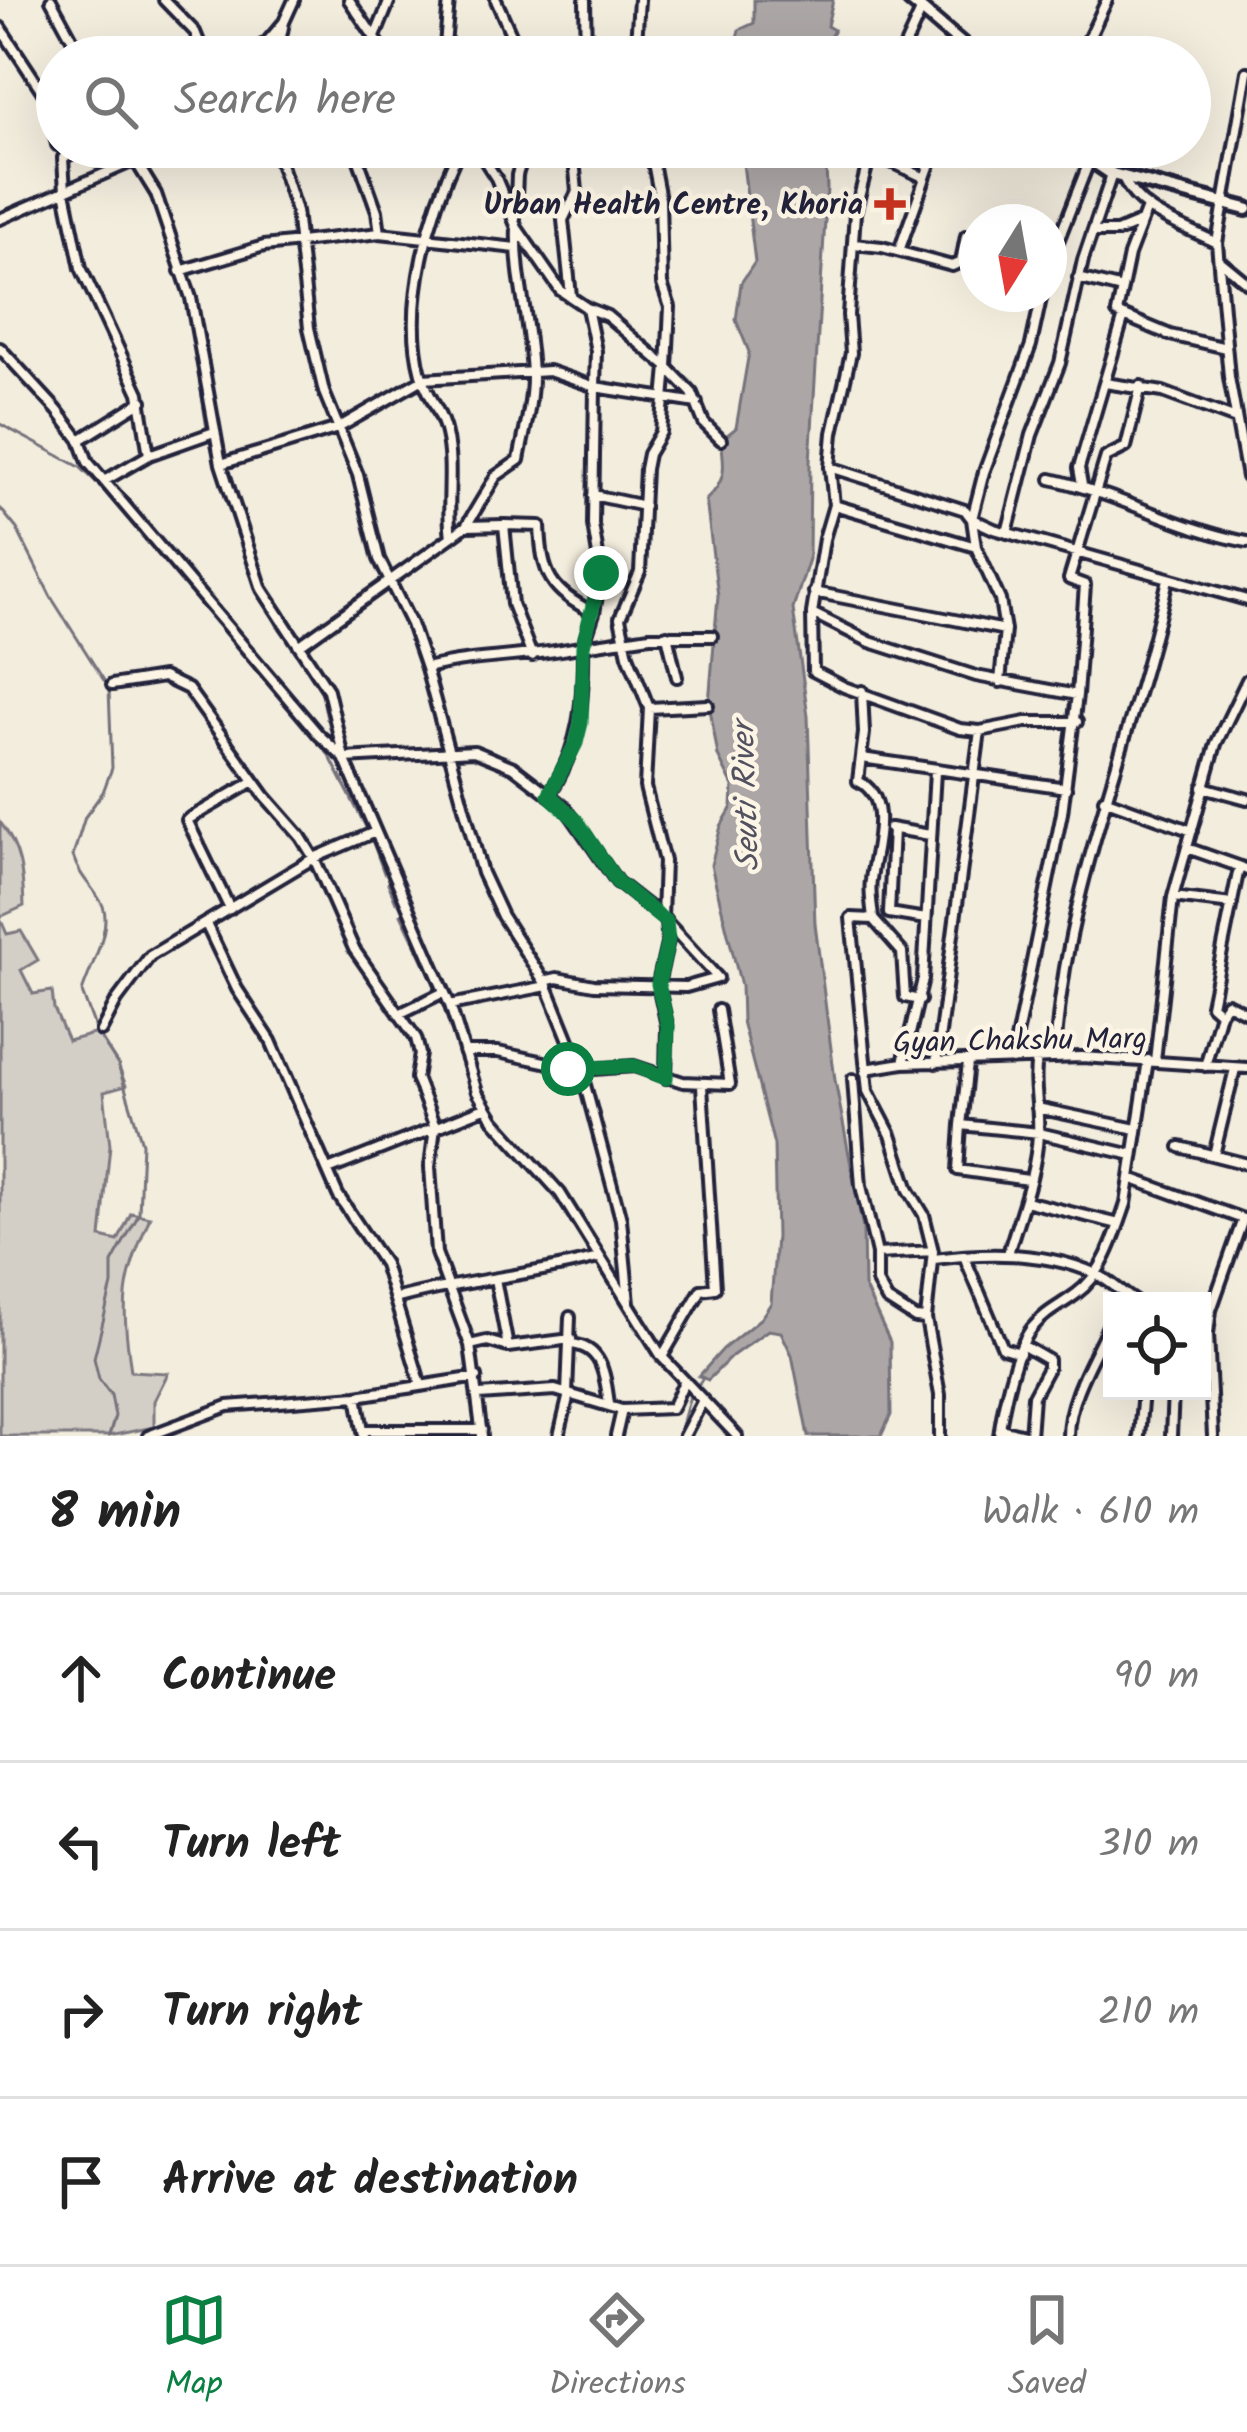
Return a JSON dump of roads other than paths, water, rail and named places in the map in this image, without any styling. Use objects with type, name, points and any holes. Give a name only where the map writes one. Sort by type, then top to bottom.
[{"type":"street","points":[[51,0],[71,36]]},
{"type":"street","points":[[164,0],[197,36]]},
{"type":"street","points":[[282,36],[294,0]]},
{"type":"street","points":[[349,0],[372,36]]},
{"type":"street","points":[[375,36],[390,0]]},
{"type":"street","points":[[446,36],[449,0]]},
{"type":"street","points":[[496,0],[511,36]]},
{"type":"street","points":[[585,0],[586,36]]},
{"type":"street","points":[[636,36],[639,0]]},
{"type":"street","points":[[910,0],[954,36]]},
{"type":"street","points":[[1090,36],[1107,0]]},
{"type":"street","points":[[910,36],[924,8]]},
{"type":"street","points":[[272,36],[284,22]]},
{"type":"street","points":[[0,27],[36,82]]},
{"type":"street","points":[[1247,72],[1217,243],[1226,348],[1247,477]]},
{"type":"street","points":[[63,168],[81,268],[142,401],[149,455]]},
{"type":"street","points":[[0,219],[117,168]]},
{"type":"street","points":[[141,168],[156,194],[196,319],[221,464],[262,589],[328,690],[344,758],[450,1006],[485,1108],[560,1192],[662,1357],[737,1436]]},
{"type":"street","points":[[282,168],[296,211],[308,328],[323,392],[358,475],[379,559],[426,668],[482,873],[502,916],[545,984],[581,1070],[621,1219],[631,1310]]},
{"type":"street","points":[[362,168],[380,232]]},
{"type":"street","points":[[450,168],[428,237],[413,314],[422,379],[440,409],[446,434],[451,537]]},
{"type":"street","points":[[490,168],[516,225],[560,290],[633,335],[667,367],[698,404],[704,423],[722,440]]},
{"type":"street","points":[[300,645],[466,526],[491,482],[519,460],[532,371],[516,248],[519,168]]},
{"type":"street","points":[[571,298],[563,220],[578,193],[575,168]]},
{"type":"street","points":[[654,168],[660,199],[662,284],[670,307],[667,367],[661,432],[645,470],[640,572],[620,618],[649,708],[646,787],[664,861],[668,940],[658,984],[668,1026],[666,1078]]},
{"type":"street","points":[[866,168],[855,213],[850,353],[837,405],[830,467],[834,505],[814,592],[813,671],[946,724],[980,731],[1026,722],[1077,722]]},
{"type":"street","points":[[907,168],[923,176]]},
{"type":"street","points":[[899,251],[927,168]]},
{"type":"street","points":[[1067,216],[1087,168]]},
{"type":"street","points":[[1101,168],[1247,209]]},
{"type":"street","points":[[1117,176],[1148,208],[1217,243]]},
{"type":"street","points":[[1007,533],[1032,435],[1060,363],[1078,278],[1117,176]]},
{"type":"street","points":[[1148,208],[1117,310],[1170,335],[1226,348]]},
{"type":"street","points":[[1094,232],[1117,232],[1141,222]]},
{"type":"street","points":[[180,271],[253,249],[380,232],[516,248]]},
{"type":"street","points":[[854,244],[958,266],[959,262]]},
{"type":"street","points":[[1218,259],[1247,283]]},
{"type":"street","points":[[1078,278],[1122,289]]},
{"type":"street","points":[[549,795],[581,723],[583,646],[601,573],[593,495],[594,327],[587,308]]},
{"type":"street","points":[[1000,682],[1005,630],[1000,600],[976,547],[972,519],[983,472],[1031,345],[1038,312]]},
{"type":"street","points":[[1083,486],[1078,468],[1124,316]]},
{"type":"street","points":[[0,348],[80,440],[88,462],[319,735],[344,758],[449,751],[489,755],[513,767],[577,821],[617,882],[664,919],[718,978],[686,987],[594,985],[557,978],[450,1006]]},
{"type":"street","points":[[221,464],[338,428],[422,379],[549,371],[595,387],[698,404]]},
{"type":"street","points":[[1105,382],[1141,386],[1236,419]]},
{"type":"street","points":[[1012,1060],[1077,722],[1084,585],[1069,579],[1106,457],[1126,447],[1141,386]]},
{"type":"street","points":[[80,440],[142,401]]},
{"type":"street","points":[[104,481],[149,455],[214,432]]},
{"type":"street","points":[[830,467],[965,510],[972,519],[1007,533],[1247,600]]},
{"type":"street","points":[[1051,478],[1177,524],[1247,542]]},
{"type":"street","points":[[593,495],[644,506]]},
{"type":"street","points":[[834,505],[976,547]]},
{"type":"street","points":[[504,525],[512,604],[532,656]]},
{"type":"street","points":[[466,526],[540,526],[544,571],[571,601],[594,613]]},
{"type":"street","points":[[1055,1058],[1077,902],[1103,799],[1154,644],[1168,579]]},
{"type":"street","points":[[814,592],[1005,630]]},
{"type":"street","points":[[812,614],[869,642],[1000,682],[1078,695]]},
{"type":"street","points":[[667,635],[677,677]]},
{"type":"street","points":[[426,668],[623,639],[712,636]]},
{"type":"street","points":[[112,685],[164,677],[188,688],[314,858],[354,949],[418,1046],[416,1078],[435,1127],[430,1167],[436,1253],[470,1345],[482,1433],[364,1433],[357,1396]]},
{"type":"street","points":[[964,1256],[1004,1348],[1022,1349],[1048,1360],[1033,1396],[1029,1436],[999,1433],[1022,1349],[1051,1308],[1078,1293],[1096,1274],[1119,1224],[1152,1060],[1173,897],[1216,744],[1247,680]]},
{"type":"street","points":[[862,691],[858,781],[868,786],[876,801],[879,827],[870,882],[873,919],[902,952],[904,997],[920,1000]]},
{"type":"street","points":[[649,708],[708,705]]},
{"type":"street","points":[[936,1063],[980,731]]},
{"type":"street","points":[[862,758],[1066,788]]},
{"type":"street","points":[[903,1063],[920,1000],[935,770]]},
{"type":"street","points":[[230,909],[187,820],[254,781]]},
{"type":"street","points":[[1204,787],[1247,799]]},
{"type":"street","points":[[1103,799],[1192,832]]},
{"type":"street","points":[[879,827],[930,835]]},
{"type":"street","points":[[893,829],[889,913],[926,919]]},
{"type":"street","points":[[101,1031],[150,956],[314,858],[375,832]]},
{"type":"street","points":[[1186,848],[1244,868],[1211,1005],[1220,1013]]},
{"type":"street","points":[[1173,897],[1232,904]]},
{"type":"street","points":[[873,919],[851,918],[865,1069],[868,1091],[923,1215],[933,1255],[926,1319],[940,1396],[940,1436]]},
{"type":"street","points":[[206,924],[237,989],[271,1041],[338,1195],[378,1252],[422,1385]]},
{"type":"street","points":[[399,1014],[444,992]]},
{"type":"street","points":[[1205,1066],[1227,1004],[1247,1012]]},
{"type":"street","points":[[464,1052],[498,1052],[581,1070],[634,1066],[702,1086],[730,1084],[718,1010]]},
{"type":"street","name":"Gyan Chakshu Marg","points":[[865,1069],[903,1063],[1055,1058],[1247,1068]]},
{"type":"street","points":[[1008,1254],[1039,1133],[1033,1080],[1037,1059]]},
{"type":"street","points":[[968,1063],[958,1170],[1028,1180]]},
{"type":"street","points":[[1214,1155],[1235,1069]]},
{"type":"street","points":[[853,1079],[860,1186],[878,1254],[877,1282],[887,1300],[915,1318],[926,1319]]},
{"type":"street","points":[[662,1357],[701,1290],[715,1288],[702,1086]]},
{"type":"street","points":[[328,1170],[485,1108]]},
{"type":"street","points":[[1037,1108],[1136,1130]]},
{"type":"street","points":[[962,1125],[1039,1133],[1132,1155]]},
{"type":"street","points":[[1180,1147],[1247,1164]]},
{"type":"street","points":[[1130,1178],[1243,1219],[1211,1310],[1214,1436]]},
{"type":"street","points":[[1025,1201],[1119,1224]]},
{"type":"street","points":[[878,1254],[1008,1254],[1096,1274],[1115,1292]]},
{"type":"street","points":[[395,1299],[445,1285],[598,1258]]},
{"type":"street","points":[[495,1279],[508,1347]]},
{"type":"street","points":[[559,1436],[568,1394],[570,1317]]},
{"type":"street","points":[[1068,1436],[1071,1402],[1103,1338]]},
{"type":"street","points":[[470,1345],[487,1341],[508,1347],[570,1342],[587,1346],[596,1354],[609,1404]]},
{"type":"street","points":[[148,1436],[228,1406],[357,1396],[477,1377]]},
{"type":"street","points":[[479,1395],[542,1390],[622,1410],[672,1408],[693,1391]]},
{"type":"street","points":[[684,1436],[693,1391]]},
{"type":"street","points":[[1139,1436],[1142,1400]]},
{"type":"street","points":[[1171,1436],[1173,1400]]},
{"type":"street","points":[[616,1436],[622,1410]]},
{"type":"water","points":[[754,0],[833,0],[827,26],[834,30],[831,36],[737,36],[739,30],[754,23]]},
{"type":"water","name":"Seuti River","points":[[744,168],[826,168],[809,559],[793,609],[808,716],[815,924],[835,1080],[863,1229],[864,1286],[890,1342],[891,1415],[881,1436],[808,1436],[792,1355],[781,1332],[768,1330],[708,1380],[699,1376],[771,1303],[776,1237],[774,1145],[742,1021],[741,986],[711,865],[721,826],[732,807],[733,786],[718,756],[709,703],[718,596],[706,500],[723,473],[721,440],[736,428],[749,352],[736,320],[741,283],[755,262]]},
{"type":"waterway","points":[[190,318],[207,429]]},
{"type":"waterway","points":[[0,358],[51,410],[64,431]]},
{"type":"waterway","points":[[0,424],[80,467],[98,484],[329,755],[367,829]]},
{"type":"waterway","points":[[209,437],[214,458]]},
{"type":"waterway","points":[[217,466],[233,514]]},
{"type":"waterway","points":[[0,508],[17,529],[51,597],[105,682]]},
{"type":"waterway","points":[[245,551],[248,566]]},
{"type":"waterway","points":[[252,575],[277,625],[308,666]]},
{"type":"waterway","points":[[320,684],[327,719]]},
{"type":"waterway","points":[[109,689],[112,768],[103,792],[85,817],[73,856],[105,916],[82,992],[96,1030],[118,1065],[142,1143],[139,1214],[112,1263],[112,1285],[94,1358],[99,1379],[111,1395],[115,1416],[109,1436]]},
{"type":"waterway","points":[[371,837],[384,873]]},
{"type":"waterway","points":[[388,883],[396,902]]},
{"type":"waterway","points":[[401,914],[437,989]]},
{"type":"waterway","points":[[440,997],[458,1050]]},
{"type":"waterway","points":[[679,1436],[690,1396],[703,1378]]},
{"type":"place","name":"Urban Health Centre, Khoria","points":[[890,204]]}]
